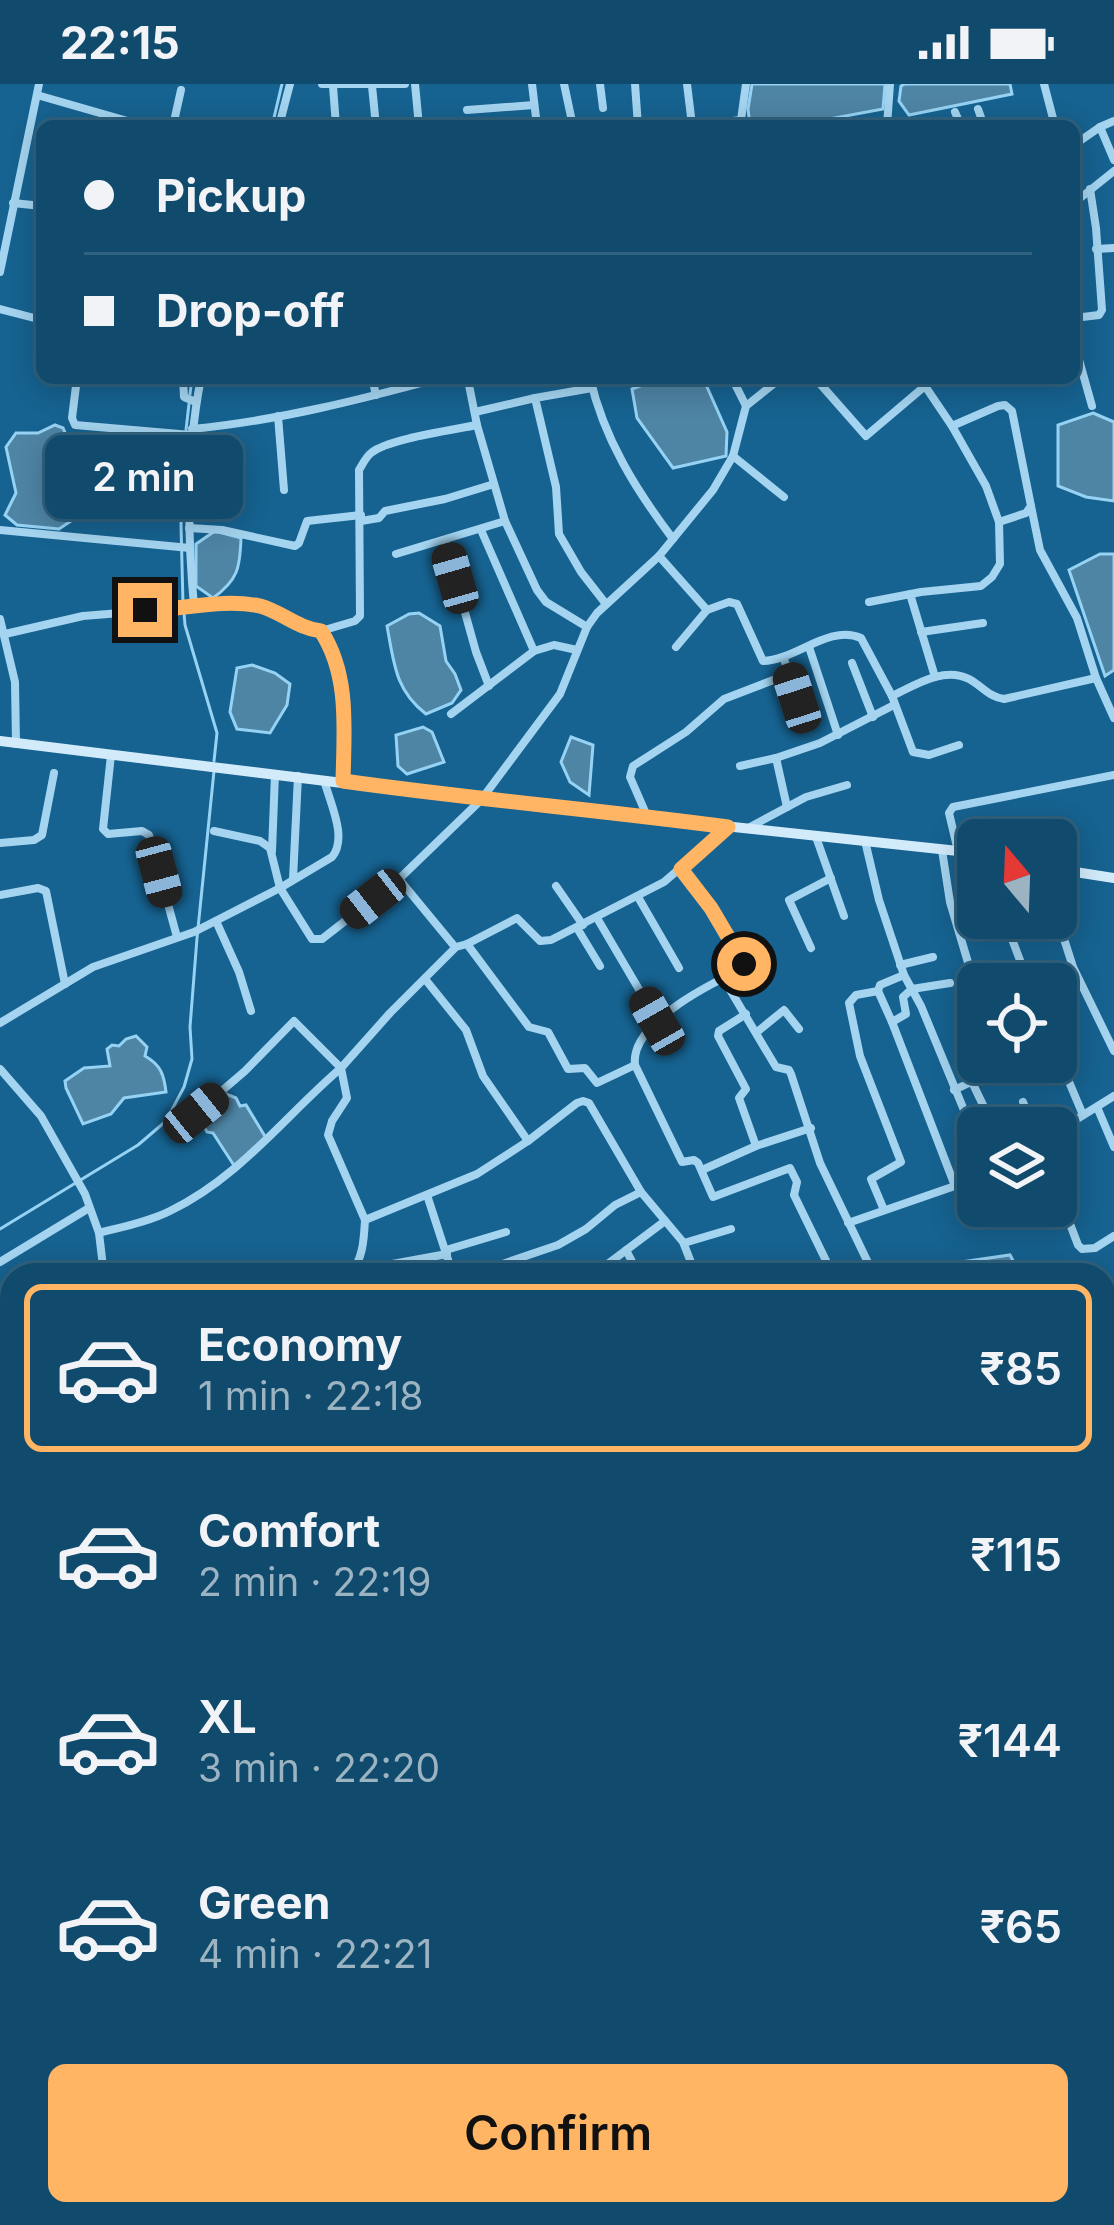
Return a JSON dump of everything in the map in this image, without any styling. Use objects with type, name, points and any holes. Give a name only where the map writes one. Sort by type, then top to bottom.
[{"type":"main road","points":[[0,741],[481,800],[957,851]]},
{"type":"main road","points":[[1077,872],[1114,878]]},
{"type":"street","points":[[0,272],[40,84]]},
{"type":"street","points":[[281,120],[290,84]]},
{"type":"street","points":[[322,84],[405,84]]},
{"type":"street","points":[[415,84],[418,120]]},
{"type":"street","points":[[532,84],[536,120]]},
{"type":"street","points":[[564,84],[572,120]]},
{"type":"street","points":[[600,84],[603,108]]},
{"type":"street","points":[[635,84],[638,120]]},
{"type":"street","points":[[687,84],[690,120]]},
{"type":"street","points":[[741,120],[746,84]]},
{"type":"street","points":[[887,120],[890,84]]},
{"type":"street","points":[[1043,84],[1053,120]]},
{"type":"street","points":[[332,85],[335,120]]},
{"type":"street","points":[[371,85],[375,120]]},
{"type":"street","points":[[174,120],[181,89]]},
{"type":"street","points":[[37,95],[120,120]]},
{"type":"street","points":[[467,110],[534,105]]},
{"type":"street","points":[[978,109],[982,120]]},
{"type":"street","points":[[956,112],[959,120]]},
{"type":"street","points":[[1080,141],[1114,121]]},
{"type":"street","points":[[1100,127],[1114,160]]},
{"type":"street","points":[[1080,198],[1114,171]]},
{"type":"street","points":[[1080,316],[1101,313],[1090,189]]},
{"type":"street","points":[[13,203],[36,205]]},
{"type":"street","points":[[1096,250],[1114,248]]},
{"type":"street","points":[[0,309],[36,318]]},
{"type":"street","points":[[1080,369],[1092,406]]},
{"type":"street","points":[[76,384],[72,418],[80,427],[188,433],[417,384]]},
{"type":"street","points":[[183,384],[184,397],[192,401]]},
{"type":"street","points":[[188,607],[184,547],[189,528],[188,433],[199,384]]},
{"type":"street","points":[[373,384],[376,395]]},
{"type":"street","points":[[468,384],[505,521],[541,597],[587,627]]},
{"type":"street","points":[[475,412],[581,384]]},
{"type":"street","points":[[592,384],[617,455],[641,498],[673,539]]},
{"type":"street","points":[[735,384],[746,406]]},
{"type":"street","points":[[760,384],[763,390]]},
{"type":"street","points":[[214,831],[260,841],[270,848],[280,888],[309,936],[318,940],[399,879],[481,800],[560,694],[587,627],[658,556],[713,490],[733,456],[746,406],[772,384]]},
{"type":"street","points":[[820,384],[866,436],[920,384]]},
{"type":"street","points":[[869,602],[981,586],[1000,564],[999,522],[981,477],[923,384]]},
{"type":"street","points":[[535,398],[556,487],[559,534],[606,604]]},
{"type":"street","points":[[952,426],[998,406],[1009,408],[1040,550],[1077,618],[1114,716]]},
{"type":"street","points":[[278,416],[284,490]]},
{"type":"street","points":[[5,634],[83,616],[188,607],[260,606],[321,631],[355,621],[360,616],[359,470],[370,454],[390,444],[477,425]]},
{"type":"street","points":[[733,456],[784,496]]},
{"type":"street","points":[[189,528],[295,545],[307,521],[377,519],[382,512],[446,500],[494,484]]},
{"type":"street","points":[[999,522],[1026,513],[1031,506]]},
{"type":"street","points":[[396,554],[505,521]]},
{"type":"street","points":[[0,530],[184,547]]},
{"type":"street","points":[[481,530],[534,651]]},
{"type":"street","points":[[445,542],[489,686]]},
{"type":"street","points":[[658,556],[707,610]]},
{"type":"street","points":[[910,593],[935,676]]},
{"type":"street","points":[[676,647],[707,610],[733,602],[763,661],[784,658],[848,633],[861,638],[917,754],[959,745]]},
{"type":"street","points":[[0,619],[17,696],[16,744]]},
{"type":"street","points":[[922,632],[983,622]]},
{"type":"street","points":[[321,631],[342,682],[343,781]]},
{"type":"street","points":[[451,714],[534,651],[554,645],[578,650]]},
{"type":"street","points":[[809,647],[838,735]]},
{"type":"street","points":[[784,658],[797,698]]},
{"type":"street","points":[[852,663],[874,717]]},
{"type":"street","points":[[647,816],[630,777],[633,766],[686,732],[724,699],[789,674]]},
{"type":"street","points":[[740,766],[838,735],[935,676],[964,676],[998,699],[1096,678]]},
{"type":"street","points":[[111,755],[103,829],[109,834],[142,831],[148,835],[178,937]]},
{"type":"street","points":[[776,758],[787,807]]},
{"type":"street","points":[[0,842],[42,836],[54,773]]},
{"type":"street","points":[[272,853],[275,774]]},
{"type":"street","points":[[957,847],[949,813],[952,807],[1114,775]]},
{"type":"street","points":[[293,880],[298,776]]},
{"type":"street","points":[[0,1023],[110,959],[205,927],[332,857],[340,840],[324,779]]},
{"type":"street","points":[[749,828],[813,794],[847,785]]},
{"type":"street","points":[[99,1233],[163,1214],[251,1156],[456,947],[517,918],[543,942],[580,927],[681,869],[728,827]]},
{"type":"street","points":[[816,835],[844,916]]},
{"type":"street","points":[[865,841],[902,970],[962,1107]]},
{"type":"street","points":[[942,850],[950,902],[968,963]]},
{"type":"street","points":[[681,869],[711,908],[743,968],[657,1021],[639,1041],[635,1065],[682,1162],[696,1160],[711,1196],[790,1168],[797,1182],[794,1195],[827,1263]]},
{"type":"street","points":[[812,948],[789,900],[831,878]]},
{"type":"street","points":[[399,879],[456,947]]},
{"type":"street","points":[[556,886],[600,966]]},
{"type":"street","points":[[0,895],[38,888],[46,891],[65,984]]},
{"type":"street","points":[[638,897],[679,968]]},
{"type":"street","points":[[597,918],[657,1021]]},
{"type":"street","points":[[217,920],[251,1011]]},
{"type":"street","points":[[1064,939],[1114,1051]]},
{"type":"street","points":[[467,944],[529,1027],[548,1032],[568,1069],[585,1068],[597,1083],[635,1065]]},
{"type":"street","points":[[848,1223],[955,1186],[878,991],[902,970],[933,957]]},
{"type":"street","points":[[723,978],[778,1069],[791,1073],[820,1163],[868,1263]]},
{"type":"street","points":[[425,979],[461,1023],[488,1084],[528,1141]]},
{"type":"street","points":[[892,1022],[906,1014],[903,997],[912,989],[950,983]]},
{"type":"street","points":[[878,991],[856,995],[849,1003],[860,1055],[902,1162],[871,1179],[884,1210]]},
{"type":"street","points":[[757,1032],[784,1010],[799,1029]]},
{"type":"street","points":[[746,1014],[718,1033],[746,1089],[739,1100],[756,1146]]},
{"type":"street","points":[[196,1113],[294,1021],[341,1068],[347,1098],[328,1135],[365,1220],[357,1263]]},
{"type":"street","points":[[0,1069],[41,1116],[77,1182],[99,1233],[103,1263]]},
{"type":"street","points":[[954,1090],[970,1083]]},
{"type":"street","points":[[1070,1083],[1083,1115]]},
{"type":"street","points":[[1077,1119],[1114,1096]]},
{"type":"street","points":[[365,1220],[477,1174],[586,1101],[641,1192],[684,1243],[692,1263]]},
{"type":"street","points":[[1023,1102],[1025,1107]]},
{"type":"street","points":[[1097,1107],[1114,1147]]},
{"type":"street","points":[[702,1170],[811,1128]]},
{"type":"street","points":[[505,1263],[558,1245],[641,1192]]},
{"type":"street","points":[[428,1195],[449,1263]]},
{"type":"street","points":[[0,1262],[89,1208]]},
{"type":"street","points":[[608,1263],[664,1221]]},
{"type":"street","points":[[1071,1227],[1082,1250],[1114,1236]]},
{"type":"street","points":[[684,1243],[731,1228]]},
{"type":"street","points":[[397,1263],[506,1232]]},
{"type":"street","points":[[626,1250],[632,1263]]},
{"type":"water","points":[[752,84],[885,84],[883,109],[829,120],[749,120]]},
{"type":"water","points":[[905,84],[1010,84],[1012,94],[909,115],[899,101]]},
{"type":"water","points":[[645,384],[706,384],[727,432],[726,456],[673,468],[637,418],[632,389]]},
{"type":"water","points":[[1093,413],[1114,422],[1114,501],[1058,486],[1058,425]]},
{"type":"water","points":[[55,425],[67,437],[79,438],[79,507],[59,529],[17,525],[5,515],[16,493],[6,447],[16,433],[38,433]]},
{"type":"water","points":[[215,531],[241,538],[236,572],[213,598],[196,586],[196,544]]},
{"type":"water","points":[[1100,554],[1114,554],[1114,670],[1105,676],[1069,570]]},
{"type":"water","points":[[419,613],[440,626],[446,661],[461,690],[452,703],[426,714],[402,685],[387,626]]},
{"type":"water","points":[[252,665],[290,684],[287,705],[270,733],[237,729],[230,712],[237,668]]},
{"type":"water","points":[[423,727],[432,732],[444,762],[407,774],[398,766],[396,735]]},
{"type":"water","points":[[571,737],[593,745],[589,795],[570,782],[561,762]]},
{"type":"water","points":[[136,1036],[147,1047],[145,1056],[161,1071],[166,1092],[124,1098],[111,1114],[83,1124],[65,1081],[84,1068],[110,1066],[107,1049]]},
{"type":"water","points":[[226,1094],[240,1106],[246,1105],[266,1138],[235,1167],[201,1121],[203,1112]]},
{"type":"water","points":[[1010,1255],[1014,1263],[955,1263]]},
{"type":"waterway","points":[[273,120],[282,84]]},
{"type":"waterway","points":[[190,394],[191,384]]},
{"type":"waterway","points":[[186,430],[189,404]]},
{"type":"waterway","points":[[183,604],[185,439]]},
{"type":"waterway","points":[[184,613],[217,733],[214,761]]},
{"type":"waterway","points":[[0,1229],[138,1145],[166,1121],[184,1087],[192,1059],[190,1027],[214,771]]},
{"type":"route","points":[[145,610],[250,604],[321,631],[342,682],[343,781],[728,827],[681,869],[744,964]]}]
